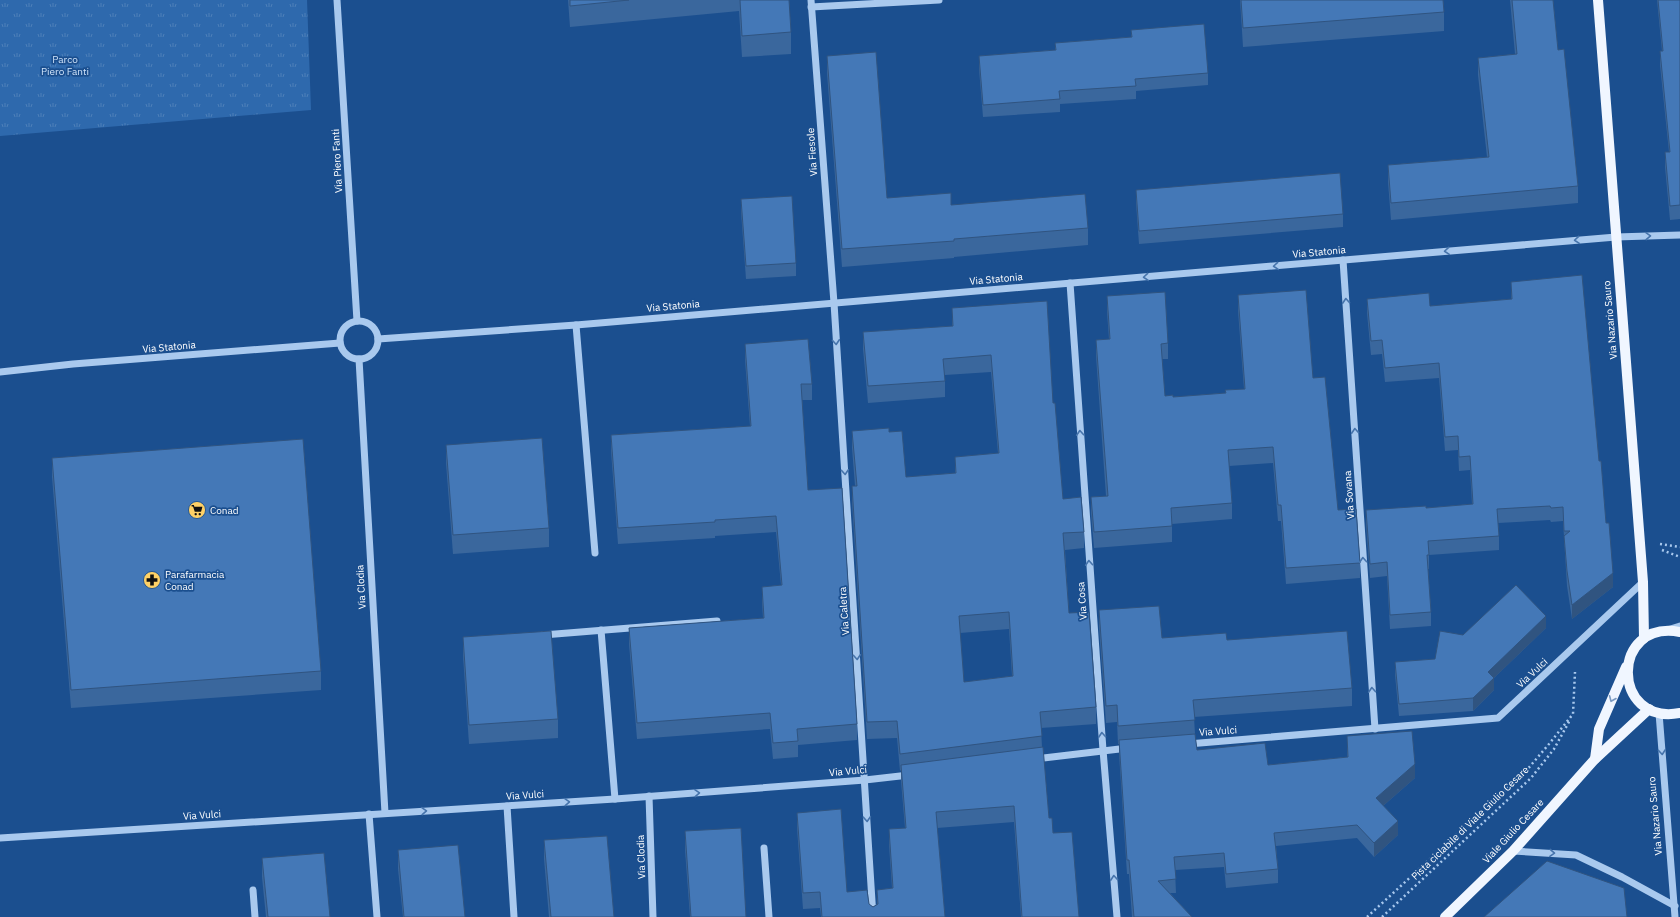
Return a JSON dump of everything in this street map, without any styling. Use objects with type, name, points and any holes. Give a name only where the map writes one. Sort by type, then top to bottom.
[{"type":"main road","name":"Via Nazario Sauro","points":[[1598,0],[1643,582],[1644,638]]},
{"type":"main road","points":[[1595,759],[1599,729],[1636,645],[1644,638],[1655,633],[1666,630],[1680,632]]},
{"type":"main road","points":[[1628,663],[1626,674],[1628,685],[1633,695],[1640,703],[1659,713],[1680,713]]},
{"type":"main road","name":"Viale Giulio Cesare","points":[[1445,917],[1513,851],[1595,759],[1649,709]]},
{"type":"street","name":"Via Piero Fanti","points":[[337,0],[357,322]]},
{"type":"street","points":[[811,4],[939,0]]},
{"type":"street","name":"Via Fiesole","points":[[811,4],[834,303]]},
{"type":"street","name":"Via Statonia","points":[[378,339],[576,325],[1616,237],[1680,235]]},
{"type":"street","name":"Via Sovana","points":[[1343,260],[1374,729]]},
{"type":"street","name":"Via Cosa","points":[[1070,283],[1103,750],[1117,917]]},
{"type":"street","name":"Via Caletra","points":[[834,303],[873,917]]},
{"type":"street","points":[[357,322],[369,324],[373,328],[378,339],[377,345],[370,355],[359,359],[349,356],[342,348],[340,343],[342,331],[346,326],[357,322]]},
{"type":"street","points":[[576,325],[595,553]]},
{"type":"street","name":"Via Statonia","points":[[0,372],[73,364],[340,343]]},
{"type":"street","name":"Via Clodia","points":[[359,359],[385,813]]},
{"type":"street","name":"Via Vulci","points":[[1180,744],[1498,718],[1643,582]]},
{"type":"street","points":[[537,635],[717,621]]},
{"type":"street","points":[[1666,630],[1680,626]]},
{"type":"street","points":[[601,630],[615,799]]},
{"type":"street","name":"Via Nazario Sauro","points":[[1659,713],[1675,917]]},
{"type":"street","points":[[1023,760],[1103,750],[1134,748]]},
{"type":"street","name":"Via Vulci","points":[[0,838],[615,799],[865,780],[920,773]]},
{"type":"street","name":"Via Clodia","points":[[648,796],[653,917]]},
{"type":"street","points":[[507,806],[514,917]]},
{"type":"street","points":[[369,814],[377,917]]},
{"type":"street","points":[[764,848],[769,917]]},
{"type":"street","points":[[1513,851],[1576,855],[1622,877],[1675,906]]},
{"type":"street","points":[[253,890],[255,917]]},
{"type":"path","points":[[1367,917],[1526,771],[1573,714],[1577,644]]},
{"type":"path","name":"Pista ciclabile di Viale Giulio Cesare","points":[[1382,917],[1531,778],[1554,749],[1573,714]]},
{"type":"green space","name":"Parco Piero Fanti","points":[[0,0],[307,0],[311,110],[0,136]]},
{"type":"building","points":[[570,0],[629,0],[570,6]]},
{"type":"building","points":[[740,0],[789,0],[791,32],[742,36]]},
{"type":"building","points":[[1241,0],[1443,0],[1444,12],[1243,28]]},
{"type":"building","points":[[1512,0],[1553,0],[1558,50],[1564,49],[1578,186],[1391,203],[1388,165],[1489,157],[1478,58],[1517,54]]},
{"type":"building","points":[[1658,0],[1680,0],[1680,205],[1670,206],[1665,152],[1670,152],[1660,51],[1663,51]]},
{"type":"building","points":[[1204,24],[1208,73],[1135,79],[1136,86],[1059,91],[1060,99],[983,105],[979,56],[1056,50],[1055,43],[1132,37],[1131,30]]},
{"type":"building","points":[[876,52],[887,198],[951,193],[951,205],[1085,194],[1088,228],[954,239],[954,241],[842,249],[827,56]]},
{"type":"building","points":[[1340,173],[1343,214],[1139,231],[1136,190]]},
{"type":"building","points":[[792,196],[796,263],[746,266],[741,199]]},
{"type":"building","points":[[1582,275],[1599,461],[1601,461],[1606,523],[1609,523],[1613,573],[1572,605],[1564,536],[1570,531],[1564,531],[1563,507],[1551,508],[1550,506],[1497,509],[1499,536],[1428,541],[1429,555],[1427,555],[1431,612],[1390,615],[1387,562],[1370,564],[1366,510],[1426,506],[1426,508],[1473,504],[1470,456],[1459,457],[1458,436],[1445,437],[1439,363],[1385,368],[1382,340],[1371,341],[1367,299],[1429,293],[1430,306],[1512,299],[1511,282]]},
{"type":"building","points":[[1306,290],[1313,378],[1325,377],[1338,510],[1356,509],[1360,563],[1286,568],[1281,505],[1278,505],[1273,447],[1228,450],[1232,503],[1171,508],[1172,526],[1094,532],[1091,497],[1108,496],[1096,340],[1110,339],[1107,296],[1165,292],[1168,343],[1161,344],[1165,396],[1173,395],[1173,397],[1226,393],[1225,390],[1245,389],[1238,295]]},
{"type":"building","points":[[1047,301],[1053,403],[1055,403],[1063,499],[1081,497],[1084,532],[1063,533],[1069,613],[1089,612],[1096,707],[1040,712],[1042,736],[900,754],[897,721],[867,722],[852,486],[857,486],[852,431],[889,428],[889,432],[902,431],[906,477],[956,473],[955,457],[999,453],[991,355],[943,359],[945,381],[868,386],[863,332],[953,326],[952,308]],"holes":[[[1009,612],[1013,676],[964,682],[959,616]]]},
{"type":"building","points":[[808,339],[812,384],[801,384],[808,490],[842,488],[857,724],[797,729],[798,741],[773,743],[770,713],[637,723],[629,628],[764,618],[762,587],[782,585],[776,516],[715,520],[715,522],[618,528],[611,435],[751,426],[745,344]]},
{"type":"building","points":[[542,438],[549,528],[453,535],[446,445]]},
{"type":"building","points":[[303,439],[321,671],[71,690],[52,458]]},
{"type":"building","points":[[1516,585],[1546,616],[1488,672],[1494,678],[1473,698],[1399,704],[1395,662],[1435,659],[1440,631],[1463,635]]},
{"type":"building","points":[[1159,606],[1162,638],[1226,633],[1227,640],[1347,631],[1352,688],[1193,700],[1195,720],[1118,726],[1117,705],[1106,706],[1099,610]]},
{"type":"building","points":[[551,631],[558,719],[469,725],[463,637]]},
{"type":"building","points":[[1412,731],[1415,764],[1376,798],[1398,821],[1374,843],[1357,825],[1274,833],[1278,869],[1226,874],[1224,853],[1174,857],[1176,879],[1158,881],[1192,917],[1134,917],[1129,860],[1127,860],[1119,740],[1195,734],[1197,750],[1265,743],[1268,765],[1348,757],[1347,736]]},
{"type":"building","points":[[1043,747],[1049,818],[1052,818],[1053,833],[1072,832],[1079,917],[1022,917],[1014,806],[936,812],[945,917],[822,917],[820,892],[803,893],[797,813],[841,809],[847,892],[867,890],[869,904],[873,907],[878,904],[877,890],[893,888],[889,829],[906,828],[901,765]]},
{"type":"building","points":[[741,828],[746,917],[691,917],[685,831]]},
{"type":"building","points":[[607,836],[614,917],[551,917],[544,840]]},
{"type":"building","points":[[458,845],[465,917],[404,917],[398,850]]},
{"type":"building","points":[[324,853],[330,917],[268,917],[262,858]]},
{"type":"building","points":[[1547,861],[1624,888],[1627,917],[1484,917]]},
{"type":"place","name":"Conad","points":[[197,510]]},
{"type":"place","name":"Parafarmacia Conad","points":[[152,580]]}]
